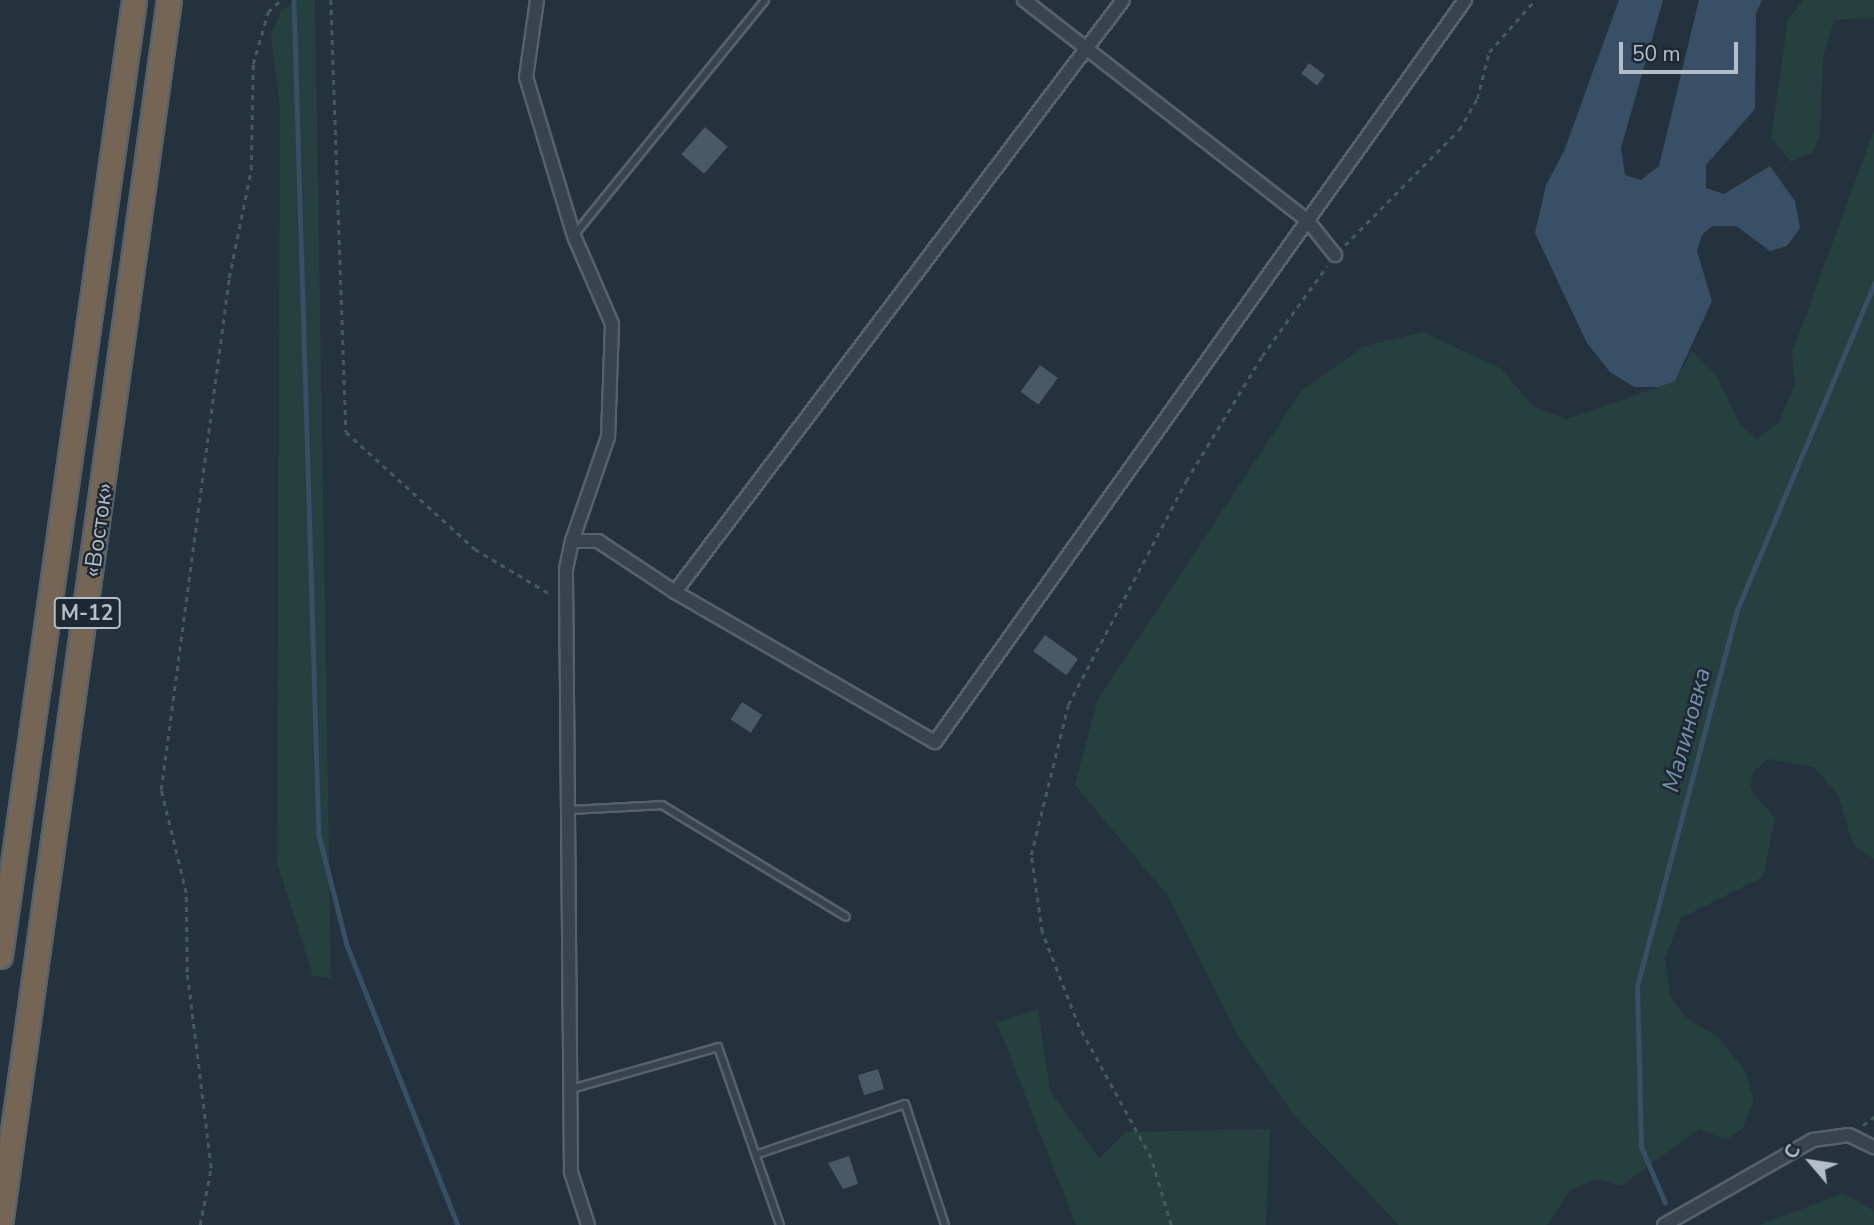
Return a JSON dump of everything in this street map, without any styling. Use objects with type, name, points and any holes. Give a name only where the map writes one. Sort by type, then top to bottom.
[{"type":"highway","name":"«Восток»","points":[[0,956],[134,0]]},
{"type":"highway","name":"«Восток»","points":[[0,1225],[169,0]]},
{"type":"street","points":[[537,0],[526,77],[574,236],[612,324],[608,437],[572,541],[566,604],[571,1172],[588,1225]]},
{"type":"street","points":[[1024,0],[1307,220],[1335,255]]},
{"type":"street","points":[[675,592],[1088,50],[1123,0]]},
{"type":"street","points":[[572,541],[598,541],[675,592],[934,742],[1465,0]]},
{"type":"street","points":[[1664,1225],[1813,1140],[1849,1135],[1874,1147]]},
{"type":"lane","points":[[574,236],[765,0]]},
{"type":"lane","points":[[568,810],[662,805],[846,917]]},
{"type":"lane","points":[[571,1089],[718,1047],[758,1154],[780,1225]]},
{"type":"lane","points":[[758,1154],[905,1104],[945,1225]]},
{"type":"path","points":[[200,1225],[211,1168],[187,972],[186,892],[161,790],[229,278],[251,170],[253,64],[268,12],[281,0]]},
{"type":"path","points":[[331,0],[346,432],[475,549],[566,604]]},
{"type":"path","points":[[1171,1225],[1152,1158],[1079,1027],[1042,932],[1031,855],[1068,705],[1186,481],[1262,356],[1335,255],[1459,131],[1477,99],[1489,52],[1535,0]]},
{"type":"green space","points":[[298,0],[315,0],[331,978],[313,976],[277,863],[280,107],[271,36],[281,11]]},
{"type":"green space","points":[[1804,0],[1874,0],[1874,18],[1834,20],[1823,58],[1820,137],[1812,153],[1791,162],[1771,138],[1788,19]]},
{"type":"green space","points":[[1874,130],[1874,860],[1853,844],[1837,793],[1814,767],[1768,759],[1753,772],[1750,788],[1775,819],[1763,877],[1681,918],[1665,958],[1670,996],[1686,1017],[1719,1038],[1745,1071],[1754,1099],[1743,1128],[1726,1140],[1699,1129],[1621,1186],[1597,1179],[1570,1190],[1547,1225],[1399,1225],[1293,1114],[1237,1034],[1168,896],[1075,785],[1098,699],[1302,390],[1365,346],[1423,332],[1500,368],[1534,407],[1567,419],[1675,381],[1692,351],[1716,375],[1740,425],[1757,439],[1779,422],[1795,384],[1792,353]]},
{"type":"green space","points":[[1038,1009],[1050,1091],[1099,1158],[1126,1132],[1270,1129],[1266,1225],[1076,1225],[997,1023]]},
{"type":"green space","points":[[1843,1193],[1874,1211],[1874,1225],[1760,1225]]},
{"type":"water","points":[[1619,0],[1663,0],[1621,148],[1625,175],[1641,180],[1659,166],[1699,0],[1762,0],[1756,13],[1755,109],[1706,165],[1706,188],[1724,194],[1770,166],[1795,201],[1800,228],[1787,246],[1770,251],[1736,226],[1712,226],[1702,235],[1697,251],[1712,301],[1675,381],[1659,387],[1634,387],[1610,372],[1587,343],[1535,233],[1546,185],[1564,151]]},
{"type":"building","points":[[1309,63],[1325,75],[1317,85],[1301,73]]},
{"type":"building","points":[[705,127],[728,147],[704,174],[681,154]]},
{"type":"building","points":[[1040,365],[1058,378],[1038,405],[1021,392]]},
{"type":"building","points":[[1045,635],[1078,659],[1066,675],[1033,651]]},
{"type":"building","points":[[742,702],[762,715],[751,733],[731,720]]},
{"type":"building","points":[[878,1069],[884,1089],[864,1095],[858,1075]]},
{"type":"building","points":[[849,1156],[858,1184],[843,1189],[828,1163]]},
{"type":"waterway","points":[[294,0],[319,835],[347,945],[458,1225]]},
{"type":"waterway","name":"Малиновка","points":[[1665,1203],[1641,1147],[1637,986],[1737,610],[1874,284]]}]
